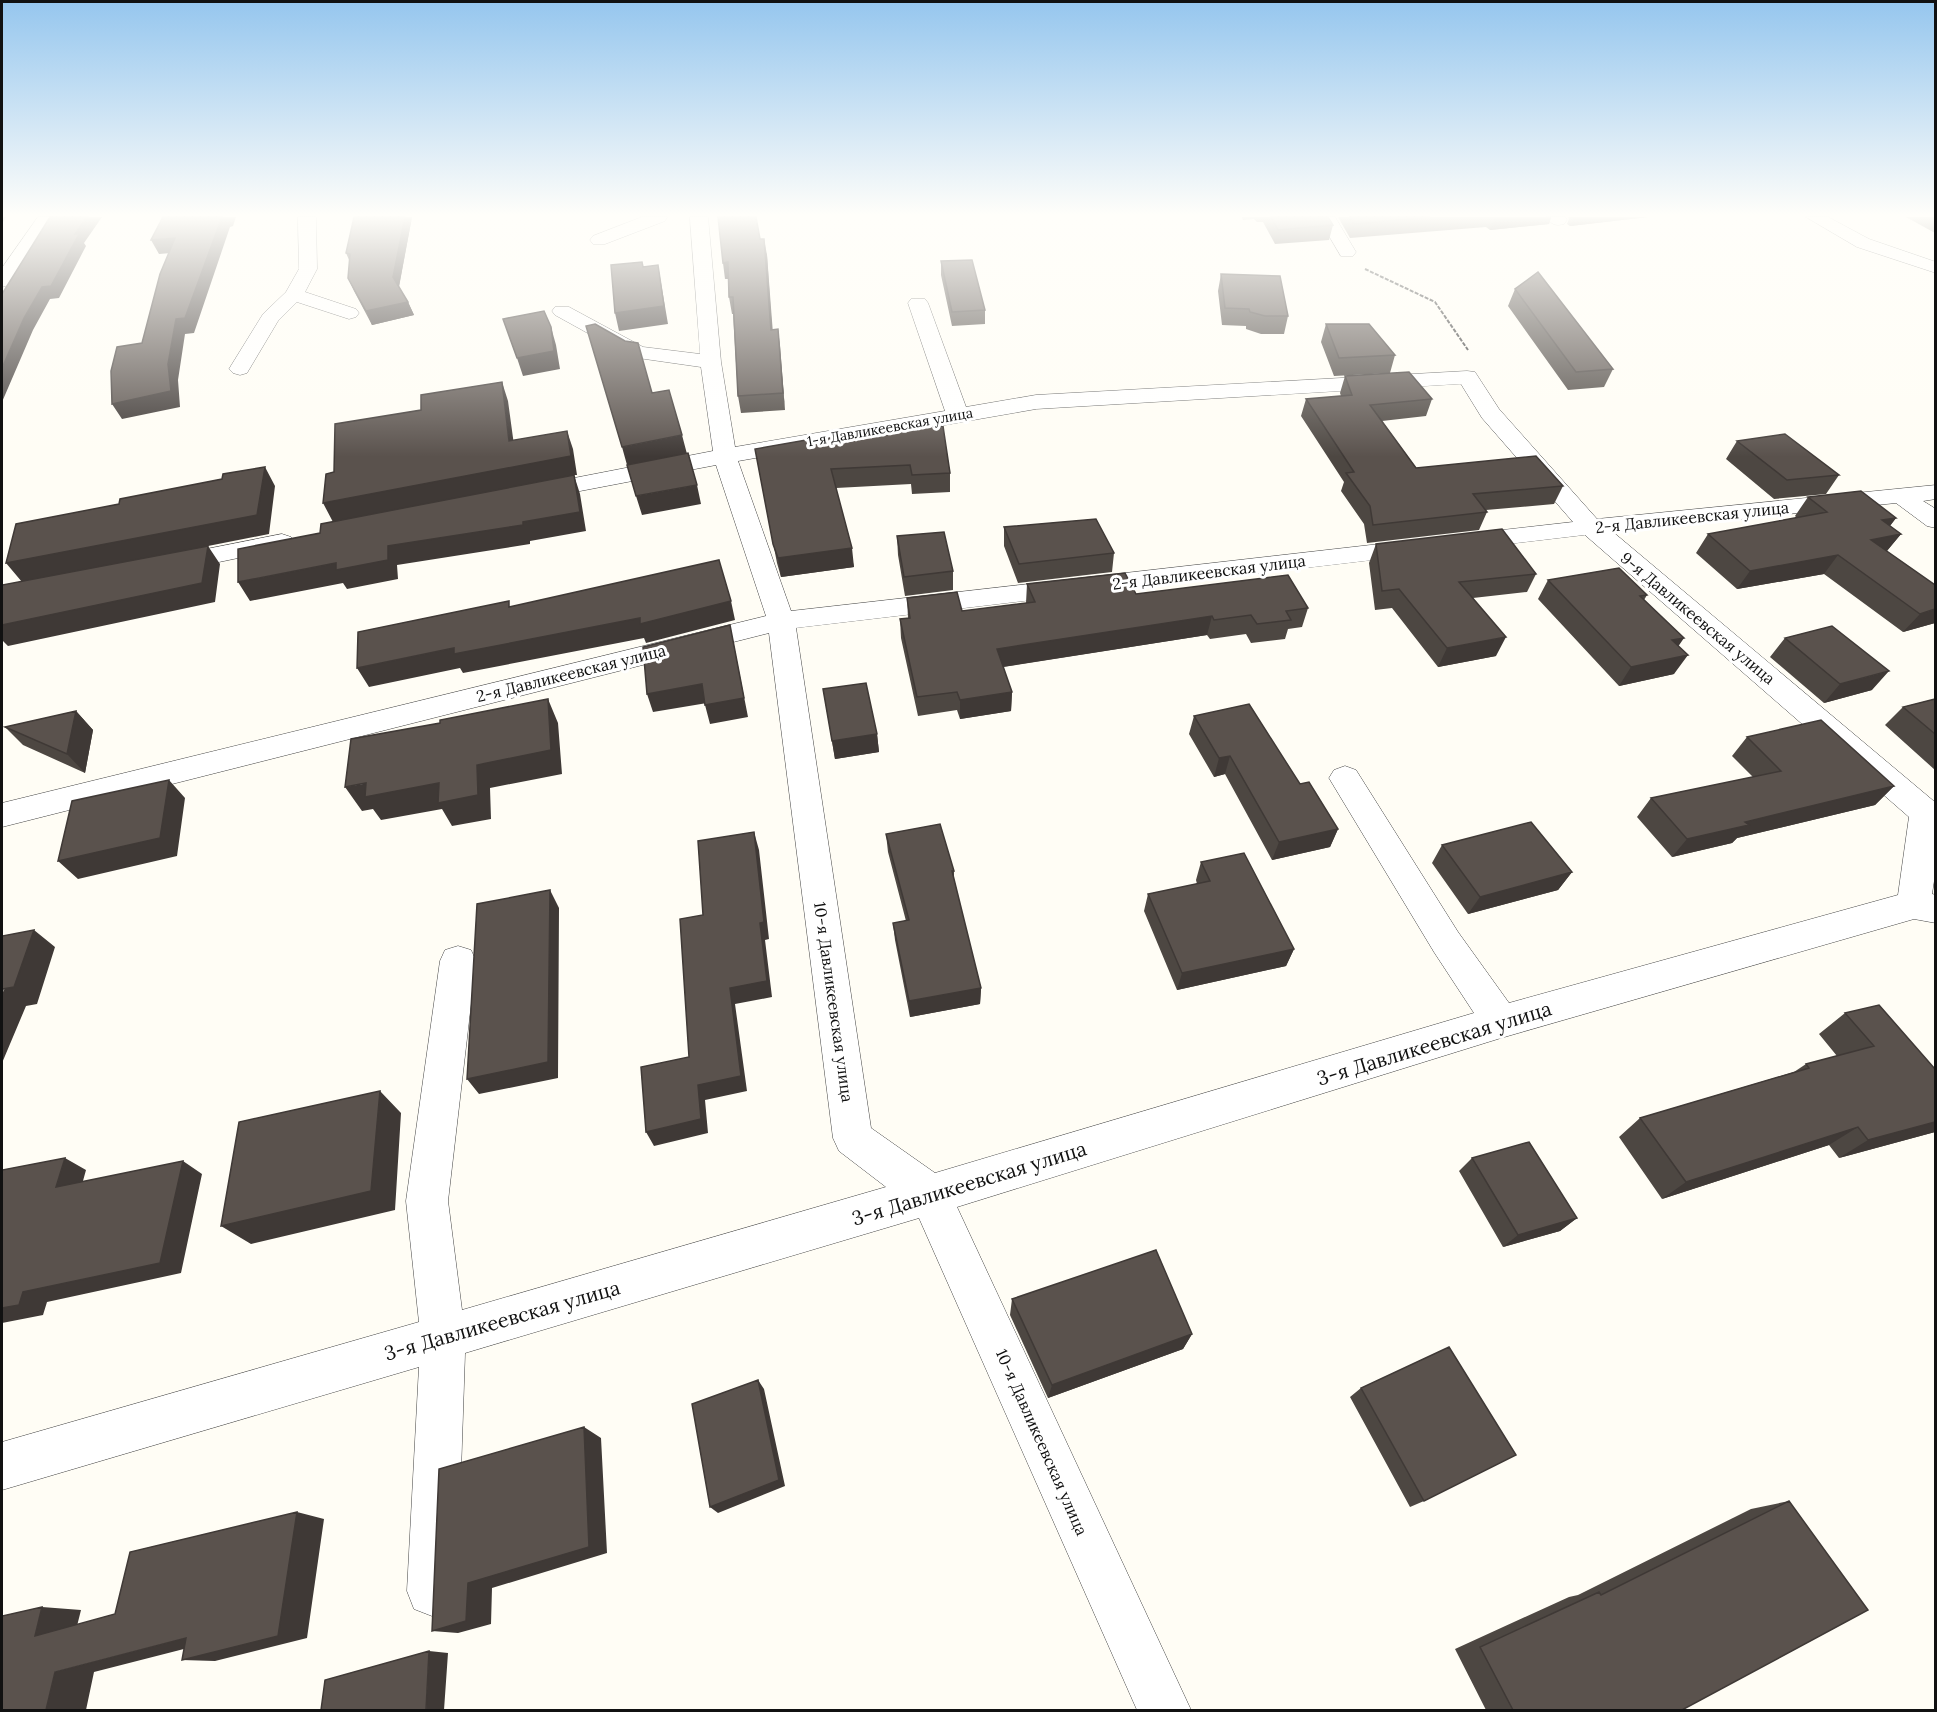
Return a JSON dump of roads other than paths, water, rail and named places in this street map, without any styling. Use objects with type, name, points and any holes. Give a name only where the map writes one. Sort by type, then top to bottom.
[{"type":"street","points":[[240,369],[270,318],[292,297]]},
{"type":"street","points":[[300,297],[349,313]]},
{"type":"street","name":"10-я Давликеевская улица","points":[[706,297],[711,362],[725,456],[781,621],[853,1138],[930,1196],[1164,1710]]},
{"type":"street","points":[[918,303],[958,415]]},
{"type":"street","points":[[561,311],[638,353],[711,362]]},
{"type":"street","name":"1-я Давликеевская улица","points":[[515,497],[725,456],[1036,402],[1467,377]]},
{"type":"street","name":"9-я Давликеевская улица","points":[[1467,377],[1490,413],[1591,527],[1931,815],[1925,907]]},
{"type":"street","name":"2-я Давликеевская улица","points":[[5,822],[781,621],[1591,527],[1935,492]]},
{"type":"street","points":[[1901,496],[1935,521]]},
{"type":"street","points":[[153,568],[305,538]]},
{"type":"street","points":[[1345,778],[1446,942],[1501,1022]]},
{"type":"street","name":"3-я Давликеевская улица","points":[[2,1466],[930,1196],[1501,1022],[1925,907]]},
{"type":"street","points":[[432,1591],[443,1337],[427,1201],[458,961]]}]
